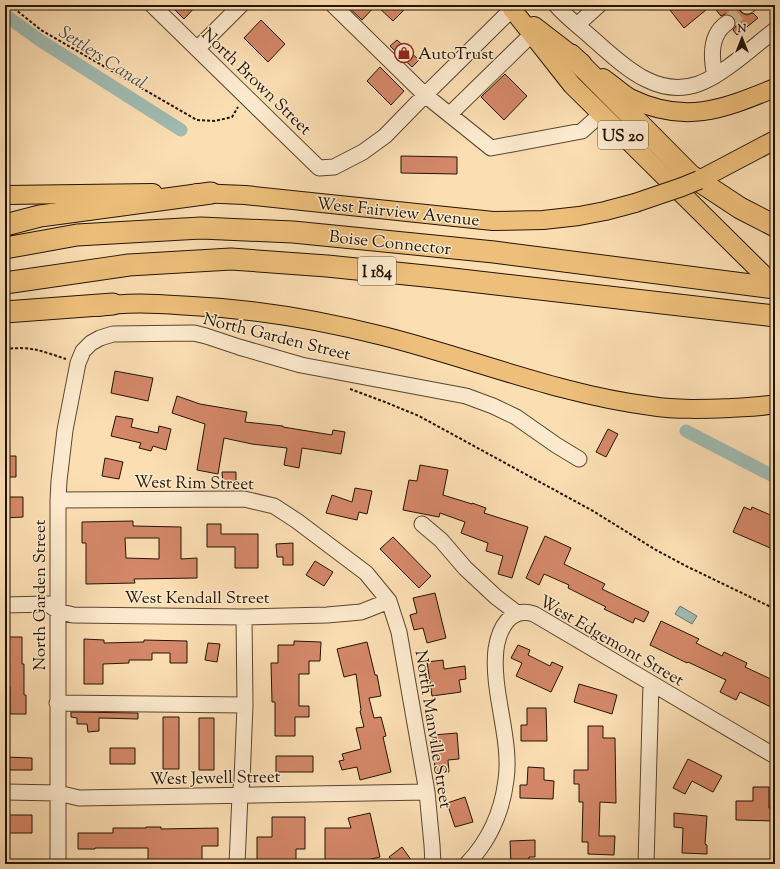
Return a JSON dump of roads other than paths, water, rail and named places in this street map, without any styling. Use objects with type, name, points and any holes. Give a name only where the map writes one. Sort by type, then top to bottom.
[{"type":"highway","name":"US 20","points":[[571,55],[690,175],[740,208],[775,226]]},
{"type":"highway","points":[[5,225],[40,216],[210,193]]},
{"type":"highway","name":"Boise Connector","points":[[5,248],[78,236],[201,228],[285,231],[494,252],[775,287]]},
{"type":"highway","name":"Boise Connector","points":[[5,283],[130,265],[231,259],[366,270],[775,316]]},
{"type":"highway","points":[[5,312],[113,304]]},
{"type":"main road","name":"US 20","points":[[510,7],[572,85],[775,287]]},
{"type":"main road","name":"US 20","points":[[510,7],[571,55]]},
{"type":"main road","points":[[571,55],[629,97],[653,107],[674,112],[697,112],[715,109],[737,103],[775,88]]},
{"type":"main road","name":"West Fairview Avenue","points":[[5,195],[210,193],[319,202],[464,219],[493,221],[543,220],[580,216],[635,204],[694,182],[769,143]]},
{"type":"main road","points":[[5,323],[113,304],[157,304],[217,307],[285,315],[383,336],[591,395],[651,406],[706,409],[761,407],[775,404]]},
{"type":"street","name":"North Brown Street","points":[[152,5],[319,168],[334,167],[363,152],[385,136],[425,95]]},
{"type":"street","points":[[197,49],[241,5]]},
{"type":"street","points":[[333,5],[425,95],[491,148],[582,131],[601,114]]},
{"type":"street","points":[[556,5],[577,25],[632,71],[654,84],[671,88],[685,88],[715,76],[775,30]]},
{"type":"street","points":[[577,25],[599,5]]},
{"type":"street","points":[[425,95],[510,7]]},
{"type":"street","points":[[715,76],[712,55],[715,39],[723,26],[727,23]]},
{"type":"street","points":[[450,114],[532,34]]},
{"type":"street","name":"North Garden Street","points":[[58,864],[57,703],[59,481],[65,430],[78,363],[83,351],[91,343],[100,338],[113,334],[194,333],[302,365],[466,396],[493,406],[516,417],[556,446],[579,459]]},
{"type":"street","name":"West Rim Street","points":[[58,500],[244,499],[274,506],[297,521],[366,573],[389,601]]},
{"type":"street","points":[[422,524],[441,540],[465,568],[496,597],[517,613]]},
{"type":"street","name":"West Kendall Street","points":[[5,604],[48,604],[58,611],[73,615],[244,617],[327,615],[361,612],[389,601]]},
{"type":"street","name":"North Manville Street","points":[[389,601],[399,632],[427,792],[433,864]]},
{"type":"street","name":"West Edgemont Street","points":[[467,864],[479,852],[494,826],[502,804],[507,778],[506,753],[496,674],[496,649],[501,630],[510,618],[517,613],[526,612],[534,614],[775,756]]},
{"type":"street","points":[[237,864],[245,705],[244,617]]},
{"type":"street","points":[[646,864],[650,683]]},
{"type":"street","points":[[57,703],[245,705]]},
{"type":"street","name":"West Jewell Street","points":[[5,792],[58,793],[79,798],[427,792]]},
{"type":"water","points":[[680,606],[697,616],[692,624],[675,614]]},
{"type":"waterway","name":"Settlers Canal","points":[[5,15],[38,39],[181,130]]},
{"type":"waterway","name":"Settlers Canal","points":[[686,431],[775,477]]},
{"type":"tunnel","points":[[727,23],[747,6]]},
{"type":"place","name":"AutoTrust","points":[[404,53]]}]
